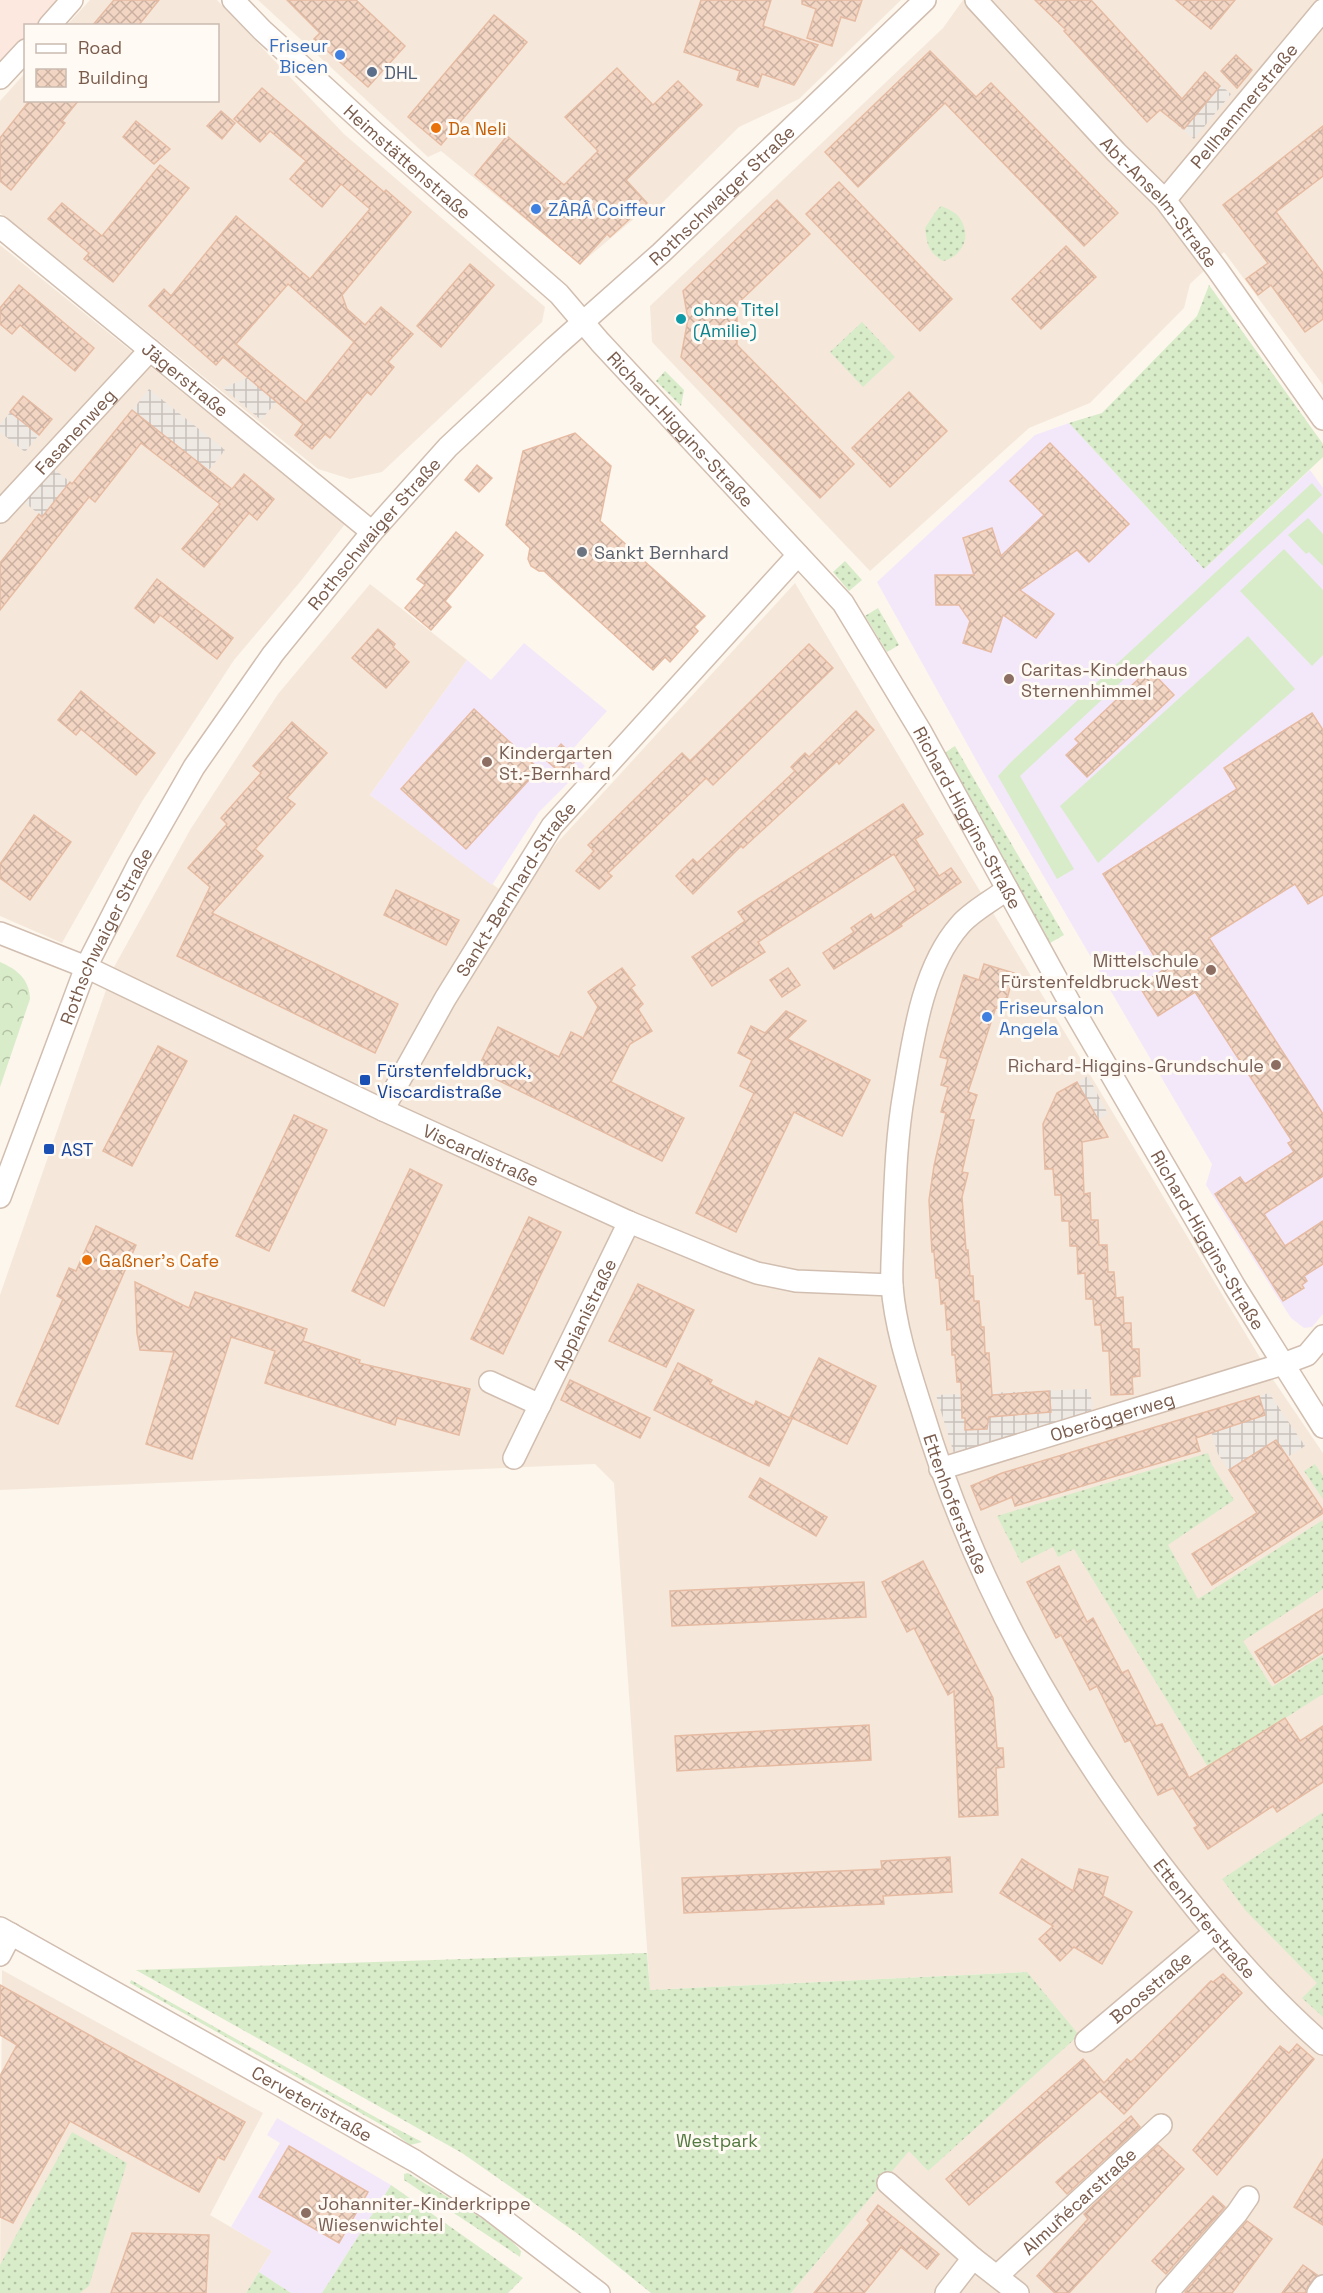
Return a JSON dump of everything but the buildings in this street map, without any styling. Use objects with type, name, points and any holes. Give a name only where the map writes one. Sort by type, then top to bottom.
[{"type":"street","points":[[51,24],[72,0]]},
{"type":"street","name":"Heimstättenstraße","points":[[233,0],[262,30],[376,134],[545,281],[583,322]]},
{"type":"street","name":"Rothschwaiger Straße","points":[[0,1197],[86,967],[138,865],[194,767],[273,654],[372,532],[448,447],[661,253],[926,0]]},
{"type":"street","name":"Abt-Anselm-Straße","points":[[976,0],[1116,152],[1165,200],[1323,419]]},
{"type":"street","name":"Pellhammerstraße","points":[[1165,200],[1323,10]]},
{"type":"street","points":[[0,78],[24,52]]},
{"type":"street","name":"Jägerstraße","points":[[0,227],[372,532]]},
{"type":"street","name":"Richard-Higgins-Straße","points":[[583,322],[843,603],[921,732],[1072,1007],[1235,1287],[1323,1427]]},
{"type":"street","name":"Fasanenweg","points":[[0,512],[150,350]]},
{"type":"street","name":"Sankt-Bernhard-Straße","points":[[383,1110],[450,990],[552,826],[798,555]]},
{"type":"street","name":"Ettenhoferstraße","points":[[1007,890],[961,924],[944,949],[919,1014],[902,1105],[896,1157],[892,1285],[908,1365],[940,1469],[991,1592],[1050,1701],[1121,1810],[1214,1933],[1293,2017],[1323,2044]]},
{"type":"street","name":"Viscardistraße","points":[[0,933],[86,967],[383,1110],[629,1222],[757,1273],[796,1281],[892,1285]]},
{"type":"street","name":"Appianistraße","points":[[514,1458],[629,1222]]},
{"type":"street","name":"Oberöggerweg","points":[[940,1469],[1283,1364],[1307,1355],[1323,1336]]},
{"type":"street","points":[[490,1382],[540,1405]]},
{"type":"street","name":"Cerveteristraße","points":[[0,1955],[6,1931],[415,2160],[488,2208],[599,2293]]},
{"type":"street","name":"Boosstraße","points":[[1086,2041],[1214,1933]]},
{"type":"street","name":"Almuñécarstraße","points":[[997,2276],[1161,2125]]},
{"type":"street","points":[[888,2183],[973,2258],[1018,2293]]},
{"type":"street","points":[[1167,2293],[1237,2213],[1248,2197]]},
{"type":"street","points":[[946,2293],[973,2258]]},
{"type":"street","points":[[1318,2293],[1323,2286]]},
{"type":"shaded area","points":[[0,0],[63,0],[40,24],[24,24],[24,42],[0,69]]},
{"type":"shaded area","points":[[90,0],[217,0],[344,134],[545,307],[542,322],[382,472],[350,479],[318,469],[0,213],[0,101],[24,74],[24,102],[219,102],[219,24],[68,24]]},
{"type":"shaded area","points":[[258,0],[901,0],[799,99],[739,127],[655,210],[642,212],[580,264],[441,151],[428,157]]},
{"type":"shaded area","points":[[963,0],[1323,0],[1323,385],[1224,252],[1190,284],[1184,308],[1090,403],[1029,428],[870,571],[652,342],[650,306],[943,28]]},
{"type":"shaded area","points":[[1205,72],[1231,94],[1194,139],[1168,117]]},
{"type":"shaded area","points":[[0,245],[345,524],[300,582],[234,660],[141,803],[62,943],[0,916]]},
{"type":"shaded area","points":[[259,364],[288,388],[261,420],[223,388],[247,378]]},
{"type":"shaded area","points":[[149,389],[225,450],[196,486],[120,426]]},
{"type":"shaded area","points":[[23,396],[52,419],[25,452],[0,432],[0,425]]},
{"type":"shaded area","name":"Mittelschule Fürstenfeldbruck West","points":[[1069,423],[1204,569],[1310,470],[1323,488],[1323,1314],[1312,1327],[1304,1328],[1291,1318],[1206,1185],[1212,1164],[985,776],[877,582],[1035,435]]},
{"type":"shaded area","points":[[54,469],[89,497],[61,532],[24,502]]},
{"type":"shaded area","points":[[795,583],[1274,1381],[1323,1453],[1323,2293],[791,2293],[909,2150],[928,2171],[1026,1972],[650,1990],[614,1483],[595,1464],[0,1490],[0,1295],[114,967],[190,830],[278,694],[370,584],[467,660],[370,795],[514,900],[557,843]]},
{"type":"shaded area","name":"Kindergarten St.-Bernhard","points":[[524,643],[607,711],[570,752],[585,766],[539,812],[492,885],[370,795],[467,660],[491,680]]},
{"type":"shaded area","points":[[1088,1076],[1108,1114],[1078,1130],[1057,1093]]},
{"type":"shaded area","points":[[1088,1389],[1093,1403],[1090,1415],[955,1457],[936,1395]]},
{"type":"shaded area","points":[[1269,1393],[1305,1446],[1240,1487],[1218,1454],[1205,1412]]},
{"type":"shaded area","points":[[2,1970],[263,2113],[210,2215],[272,2251],[246,2293],[0,2293]]},
{"type":"shaded area","name":"Johanniter-Kinderkrippe Wiesenwichtel","points":[[277,2118],[391,2185],[322,2293],[291,2293],[259,2272],[272,2251],[231,2227],[280,2143],[267,2135]]},
{"type":"green space","points":[[941,206],[959,218],[965,233],[965,240],[960,251],[943,261],[929,247],[925,228]]},
{"type":"green space","points":[[1209,285],[1323,444],[1323,457],[1204,569],[1069,423],[1102,413],[1197,316]]},
{"type":"green space","points":[[862,322],[895,357],[863,387],[830,352]]},
{"type":"green space","points":[[665,371],[684,390],[681,406],[656,381]]},
{"type":"green space","points":[[1312,483],[1322,495],[1020,776],[1074,869],[1057,879],[998,776]]},
{"type":"green space","points":[[1308,518],[1323,534],[1323,566],[1309,552],[1306,554],[1288,535]]},
{"type":"green space","points":[[1284,549],[1323,590],[1323,655],[1312,666],[1240,591]]},
{"type":"green space","points":[[845,561],[862,580],[849,591],[833,572]]},
{"type":"green space","points":[[878,608],[899,645],[887,652],[865,616]]},
{"type":"green space","points":[[1248,636],[1295,689],[1098,863],[1060,806]]},
{"type":"green space","points":[[955,746],[1064,935],[1050,943],[943,754]]},
{"type":"green space","points":[[0,962],[21,976],[27,986],[30,999],[0,1087]]},
{"type":"green space","points":[[1208,1453],[1212,1465],[1234,1500],[1168,1545],[1198,1599],[1323,1520],[1323,1589],[1243,1641],[1272,1687],[1323,1655],[1323,1694],[1208,1767],[1074,1549],[1058,1557],[1053,1547],[1021,1563],[997,1516]]},
{"type":"green space","points":[[1315,1464],[1323,1476],[1323,1499],[1304,1471]]},
{"type":"green space","points":[[1323,1812],[1323,2017],[1302,1998],[1317,1983],[1246,1911],[1222,1879]]},
{"type":"green space","name":"Westpark","points":[[647,1953],[650,1990],[1027,1972],[1079,2035],[928,2171],[909,2151],[791,2293],[651,2293],[578,2234],[462,2153],[136,1970]]},
{"type":"green space","points":[[131,1980],[422,2142],[410,2145],[389,2129],[130,1983]]},
{"type":"green space","points":[[72,2132],[127,2163],[89,2286],[80,2293],[0,2293],[0,2265]]},
{"type":"green space","points":[[408,2173],[497,2229],[521,2251],[520,2257],[404,2180],[404,2174]]},
{"type":"green space","points":[[391,2185],[523,2278],[508,2293],[322,2293]]},
{"type":"green space","points":[[259,2272],[291,2293],[246,2293]]},
{"type":"place","name":"Friseur Bicen","points":[[340,55]]},
{"type":"place","name":"DHL","points":[[372,72]]},
{"type":"place","name":"Da Neli","points":[[436,128]]},
{"type":"place","name":"ZÂRÂ Coiffeur","points":[[536,209]]},
{"type":"place","name":"ohne Titel (Amilie)","points":[[681,319]]},
{"type":"place","name":"Sankt Bernhard","points":[[582,552]]},
{"type":"place","name":"Caritas-Kinderhaus Sternenhimmel","points":[[1009,679]]},
{"type":"place","name":"Kindergarten St.-Bernhard","points":[[487,762]]},
{"type":"place","name":"Mittelschule Fürstenfeldbruck West","points":[[1211,970]]},
{"type":"place","name":"Friseursalon Angela","points":[[987,1017]]},
{"type":"place","name":"Richard-Higgins-Grundschule","points":[[1276,1065]]},
{"type":"place","name":"Fürstenfeldbruck, Viscardistraße","points":[[365,1080]]},
{"type":"place","name":"AST","points":[[49,1149]]},
{"type":"place","name":"Gaßner's Cafe","points":[[87,1260]]},
{"type":"place","name":"Johanniter-Kinderkrippe Wiesenwichtel","points":[[306,2213]]}]
